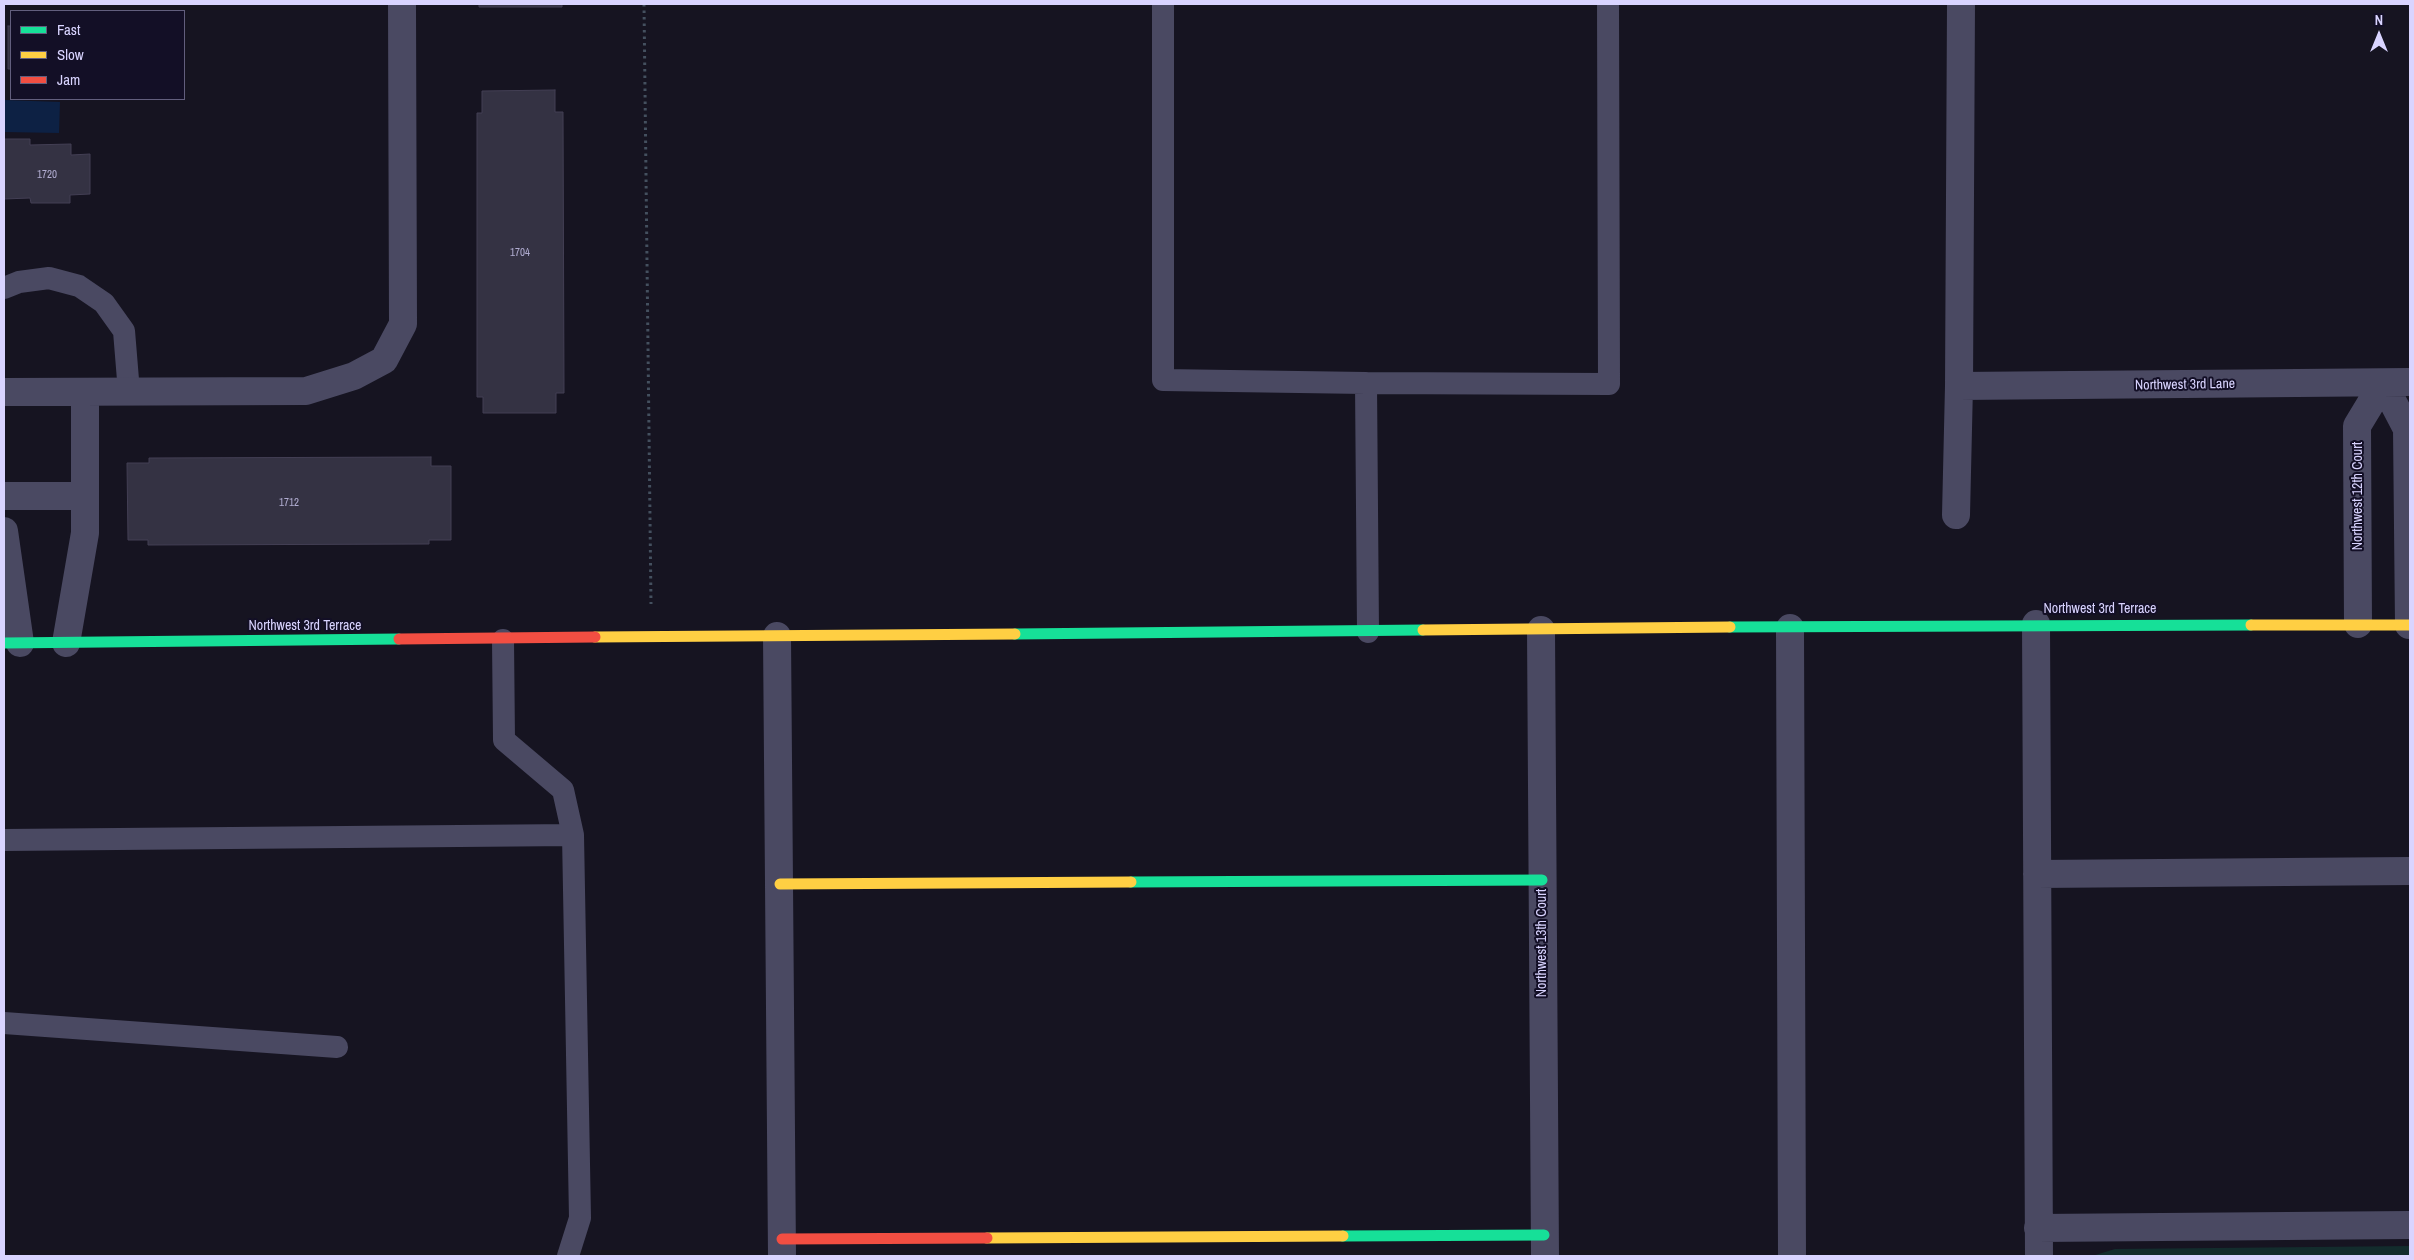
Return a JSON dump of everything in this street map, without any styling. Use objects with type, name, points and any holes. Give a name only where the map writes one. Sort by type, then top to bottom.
[{"type":"street","points":[[4,392],[306,391],[354,376],[384,360],[403,324],[402,4]]},
{"type":"street","points":[[1956,515],[1959,386],[1961,4]]},
{"type":"street","name":"Northwest 3rd Lane","points":[[1959,386],[2410,382]]},
{"type":"street","points":[[2383,383],[2407,429],[2410,625]]},
{"type":"street","name":"Northwest 12th Court","points":[[2358,624],[2357,426],[2383,383]]},
{"type":"street","points":[[66,643],[85,533],[85,392]]},
{"type":"street","points":[[4,496],[85,496]]},
{"type":"street","points":[[4,531],[12,643]]},
{"type":"street","points":[[2036,624],[2039,1256]]},
{"type":"street","name":"Northwest 3rd Terrace","points":[[12,643],[1368,632],[2036,624],[2410,625]]},
{"type":"street","points":[[1790,628],[1792,1256]]},
{"type":"street","name":"Northwest 13th Court","points":[[1541,630],[1544,1246]]},
{"type":"street","points":[[777,636],[782,1247],[1544,1246]]},
{"type":"street","points":[[2037,874],[2410,871]]},
{"type":"street","points":[[780,884],[1542,880]]},
{"type":"street","points":[[2038,1228],[2410,1226]]},
{"type":"lane","points":[[1163,4],[1163,380],[1609,384],[1608,4]]},
{"type":"lane","points":[[4,288],[19,282],[49,278],[79,286],[104,303],[124,331],[129,392]]},
{"type":"lane","points":[[1366,383],[1368,632]]},
{"type":"lane","points":[[502,640],[504,740],[563,790],[573,836],[580,1218],[568,1256]]},
{"type":"lane","points":[[4,840],[573,836]]},
{"type":"lane","points":[[4,1023],[337,1047]]},
{"type":"path","points":[[644,4],[651,637]]},
{"type":"green space","points":[[2410,1246],[2410,1256],[2092,1256],[2115,1249]]},
{"type":"water","points":[[4,100],[60,102],[59,133],[4,132]]},
{"type":"building","points":[[479,4],[562,4],[562,7],[479,7]]},
{"type":"building","points":[[8,26],[10,26],[10,69],[8,69]]},
{"type":"building","points":[[555,90],[555,112],[563,112],[564,393],[556,393],[556,413],[483,413],[483,397],[477,397],[477,113],[482,113],[482,91]]},
{"type":"building","points":[[4,139],[30,139],[30,145],[71,144],[71,155],[90,154],[90,194],[70,195],[70,203],[31,203],[30,198],[4,199]]},
{"type":"building","points":[[431,457],[431,466],[451,466],[451,540],[429,540],[429,544],[148,545],[148,540],[128,540],[127,463],[149,463],[149,458]]},
{"type":"traffic: fast","points":[[1730,627],[2251,625]]},
{"type":"traffic: fast","points":[[1015,634],[1423,630]]},
{"type":"traffic: fast","points":[[4,643],[399,639]]},
{"type":"traffic: fast","points":[[1131,882],[1542,880]]},
{"type":"traffic: fast","points":[[1343,1236],[1544,1235]]},
{"type":"traffic: slow","points":[[2251,625],[2410,625]]},
{"type":"traffic: slow","points":[[1423,630],[1730,627]]},
{"type":"traffic: slow","points":[[595,637],[1015,634]]},
{"type":"traffic: slow","points":[[780,884],[1131,882]]},
{"type":"traffic: slow","points":[[987,1238],[1343,1236]]},
{"type":"traffic: jam","points":[[399,639],[595,637]]},
{"type":"traffic: jam","points":[[782,1239],[987,1238]]}]
